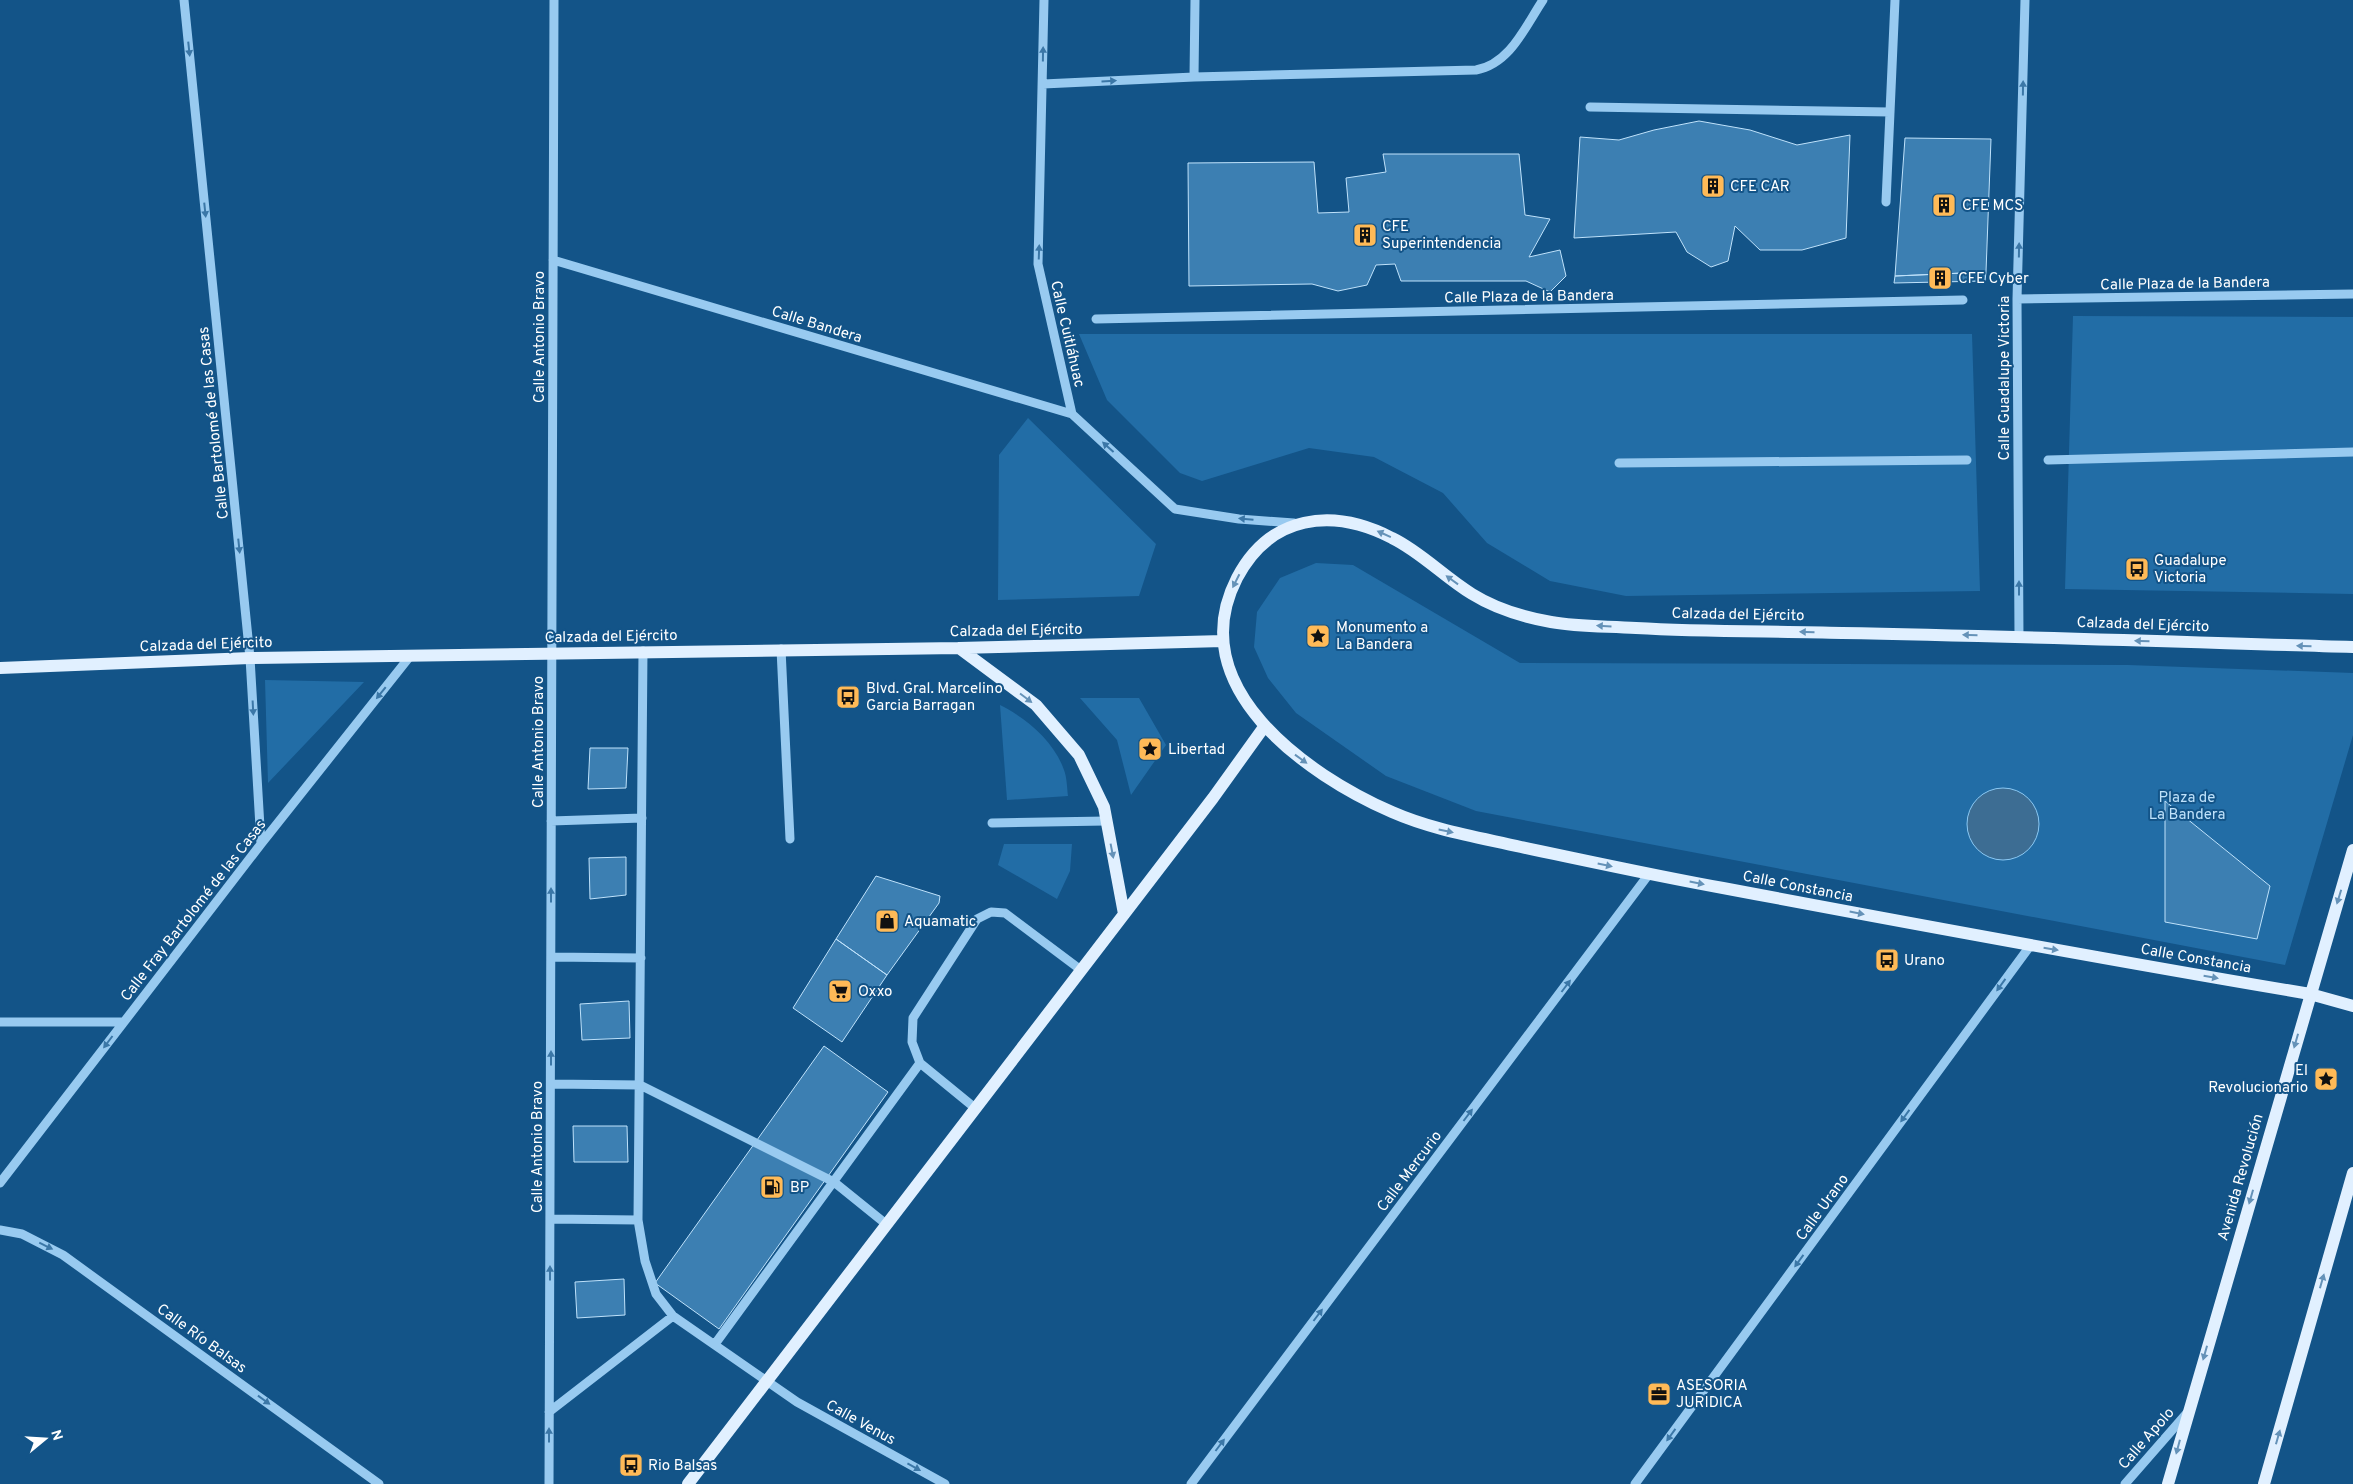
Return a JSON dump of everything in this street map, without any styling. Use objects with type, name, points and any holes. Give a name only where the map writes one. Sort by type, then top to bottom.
[{"type":"main road","name":"Calzada del Ejército","points":[[1264,727],[1245,702],[1230,671],[1223,641],[1224,616],[1230,591],[1242,569],[1273,534],[1294,523],[1334,521],[1366,526],[1398,540],[1475,596],[1519,616],[1561,624],[1653,629],[2353,647]]},
{"type":"main road","name":"Calzada del Ejército","points":[[0,668],[250,658],[781,649],[959,648],[1223,641]]},
{"type":"main road","points":[[959,648],[1036,705],[1079,756],[1104,807],[1124,914]]},
{"type":"main road","points":[[688,1484],[1124,914],[1264,727]]},
{"type":"main road","name":"Calle Constancia","points":[[1264,727],[1298,757],[1342,787],[1432,828],[1649,874],[2030,946],[2310,994],[2353,1006]]},
{"type":"main road","name":"Avenida Revolución","points":[[2168,1484],[2353,850]]},
{"type":"main road","points":[[2264,1484],[2353,1173]]},
{"type":"street","name":"Calle Bartolomé de las Casas","points":[[184,0],[250,658],[261,844]]},
{"type":"street","name":"Calle Antonio Bravo","points":[[549,1484],[554,0]]},
{"type":"street","name":"Calle Cuitláhuac","points":[[1044,0],[1038,264],[1072,414]]},
{"type":"street","points":[[1194,77],[1195,0]]},
{"type":"street","points":[[1043,84],[1194,77],[1476,70],[1488,68],[1500,61],[1509,52],[1543,0]]},
{"type":"street","points":[[1886,202],[1895,0]]},
{"type":"street","name":"Calle Guadalupe Victoria","points":[[2019,637],[2017,299],[2025,0]]},
{"type":"street","points":[[1590,108],[1890,112]]},
{"type":"street","name":"Calle Bandera","points":[[553,260],[1072,414]]},
{"type":"street","name":"Calle Plaza de la Bandera","points":[[2017,299],[2353,294]]},
{"type":"street","name":"Calle Plaza de la Bandera","points":[[1096,319],[1963,300]]},
{"type":"street","points":[[1072,414],[1175,508],[1239,519],[1294,523]]},
{"type":"street","points":[[2048,460],[2353,452]]},
{"type":"street","points":[[1619,463],[1967,460]]},
{"type":"street","points":[[781,649],[790,839]]},
{"type":"street","name":"Calle Venus","points":[[644,651],[638,1220],[645,1261],[656,1294],[673,1316],[797,1402],[945,1484]]},
{"type":"street","name":"Calle Fray Bartolomé de las Casas","points":[[0,1183],[261,844],[411,655]]},
{"type":"street","points":[[551,821],[642,818]]},
{"type":"street","points":[[992,823],[1106,821]]},
{"type":"street","name":"Calle Mercurio","points":[[1191,1484],[1649,874]]},
{"type":"street","points":[[975,1108],[920,1063],[912,1042],[914,1018],[977,919],[991,912],[1005,913],[1081,970]]},
{"type":"street","name":"Calle Urano","points":[[1635,1484],[2030,946]]},
{"type":"street","points":[[550,957],[641,958]]},
{"type":"street","points":[[0,1022],[124,1022]]},
{"type":"street","points":[[715,1344],[920,1063]]},
{"type":"street","points":[[551,1084],[640,1085],[834,1182],[886,1224]]},
{"type":"street","points":[[550,1219],[638,1220]]},
{"type":"street","name":"Calle Río Balsas","points":[[0,1230],[22,1234],[63,1255],[379,1484]]},
{"type":"street","points":[[550,1412],[673,1316]]},
{"type":"street","name":"Calle Apolo","points":[[2125,1484],[2188,1411]]},
{"type":"green space","points":[[2073,316],[2353,317],[2353,594],[2065,589]]},
{"type":"green space","points":[[1079,334],[1972,334],[1980,591],[1626,596],[1550,581],[1487,543],[1443,493],[1374,457],[1309,448],[1202,481],[1180,473],[1107,400]]},
{"type":"green space","points":[[1028,418],[1156,544],[1139,596],[998,600],[999,455]]},
{"type":"green space","name":"Plaza de La Bandera","points":[[1316,563],[1353,565],[1520,663],[2128,665],[2353,673],[2353,735],[2285,965],[1476,811],[1386,776],[1296,713],[1268,678],[1254,647],[1257,612],[1280,578]]},
{"type":"green space","points":[[265,680],[364,682],[268,783]]},
{"type":"green space","points":[[1080,698],[1139,698],[1166,745],[1131,795],[1117,740]]},
{"type":"green space","points":[[1000,705],[1010,710],[1038,731],[1053,749],[1065,773],[1068,796],[1007,800]]},
{"type":"green space","points":[[1004,844],[1072,844],[1070,871],[1057,899],[998,865]]},
{"type":"shaded area","points":[[2003,788],[2017,791],[2029,798],[2036,810],[2039,824],[2036,838],[2029,850],[2017,857],[2003,860],[1989,857],[1977,850],[1970,838],[1967,824],[1970,810],[1977,798],[1989,791]]},
{"type":"building","name":"CFE CAR","points":[[1699,121],[1750,130],[1797,145],[1850,135],[1846,238],[1802,250],[1760,250],[1735,226],[1728,261],[1711,267],[1687,252],[1676,232],[1574,238],[1580,137],[1619,140],[1654,130]]},
{"type":"building","name":"CFE MCS","points":[[1905,138],[1991,139],[1986,272],[1895,276]]},
{"type":"building","name":"CFE Superintendencia","points":[[1383,154],[1519,154],[1525,215],[1550,219],[1529,257],[1560,250],[1566,276],[1550,292],[1526,281],[1401,281],[1395,264],[1376,265],[1367,285],[1338,291],[1312,284],[1189,286],[1188,163],[1314,162],[1318,213],[1349,212],[1346,178],[1386,172]]},
{"type":"building","name":"CFE Cyber","points":[[1986,272],[1985,281],[1894,283],[1895,276]]},
{"type":"building","points":[[590,748],[628,748],[626,788],[588,789]]},
{"type":"building","points":[[2165,801],[2270,886],[2257,939],[2165,922]]},
{"type":"building","points":[[626,857],[626,895],[590,899],[589,858]]},
{"type":"building","name":"Aquamatic","points":[[876,876],[940,896],[939,903],[887,975],[836,939]]},
{"type":"building","name":"Oxxo","points":[[836,939],[887,975],[842,1042],[793,1008]]},
{"type":"building","points":[[629,1001],[630,1038],[582,1040],[580,1004]]},
{"type":"building","name":"BP","points":[[824,1046],[888,1092],[719,1329],[655,1283]]},
{"type":"building","points":[[573,1126],[627,1126],[628,1162],[574,1162]]},
{"type":"building","points":[[624,1279],[625,1315],[577,1318],[575,1282]]},
{"type":"place","name":"CFE CAR","points":[[1713,186]]},
{"type":"place","name":"CFE MCS","points":[[1944,205]]},
{"type":"place","name":"CFE Superintendencia","points":[[1365,235]]},
{"type":"place","name":"CFE Cyber","points":[[1940,278]]},
{"type":"place","name":"Guadalupe Victoria","points":[[2137,569]]},
{"type":"place","name":"Monumento a La Bandera","points":[[1318,636]]},
{"type":"place","name":"Blvd. Gral. Marcelino Garcia Barragan","points":[[848,697]]},
{"type":"place","name":"Libertad","points":[[1150,749]]},
{"type":"place","name":"Aquamatic","points":[[887,921]]},
{"type":"place","name":"Urano","points":[[1887,960]]},
{"type":"place","name":"Oxxo","points":[[840,991]]},
{"type":"place","name":"El Revolucionario","points":[[2326,1079]]},
{"type":"place","name":"BP","points":[[772,1187]]},
{"type":"place","name":"ASESORIA JURIDICA","points":[[1659,1394]]},
{"type":"place","name":"Rio Balsas","points":[[631,1465]]}]
